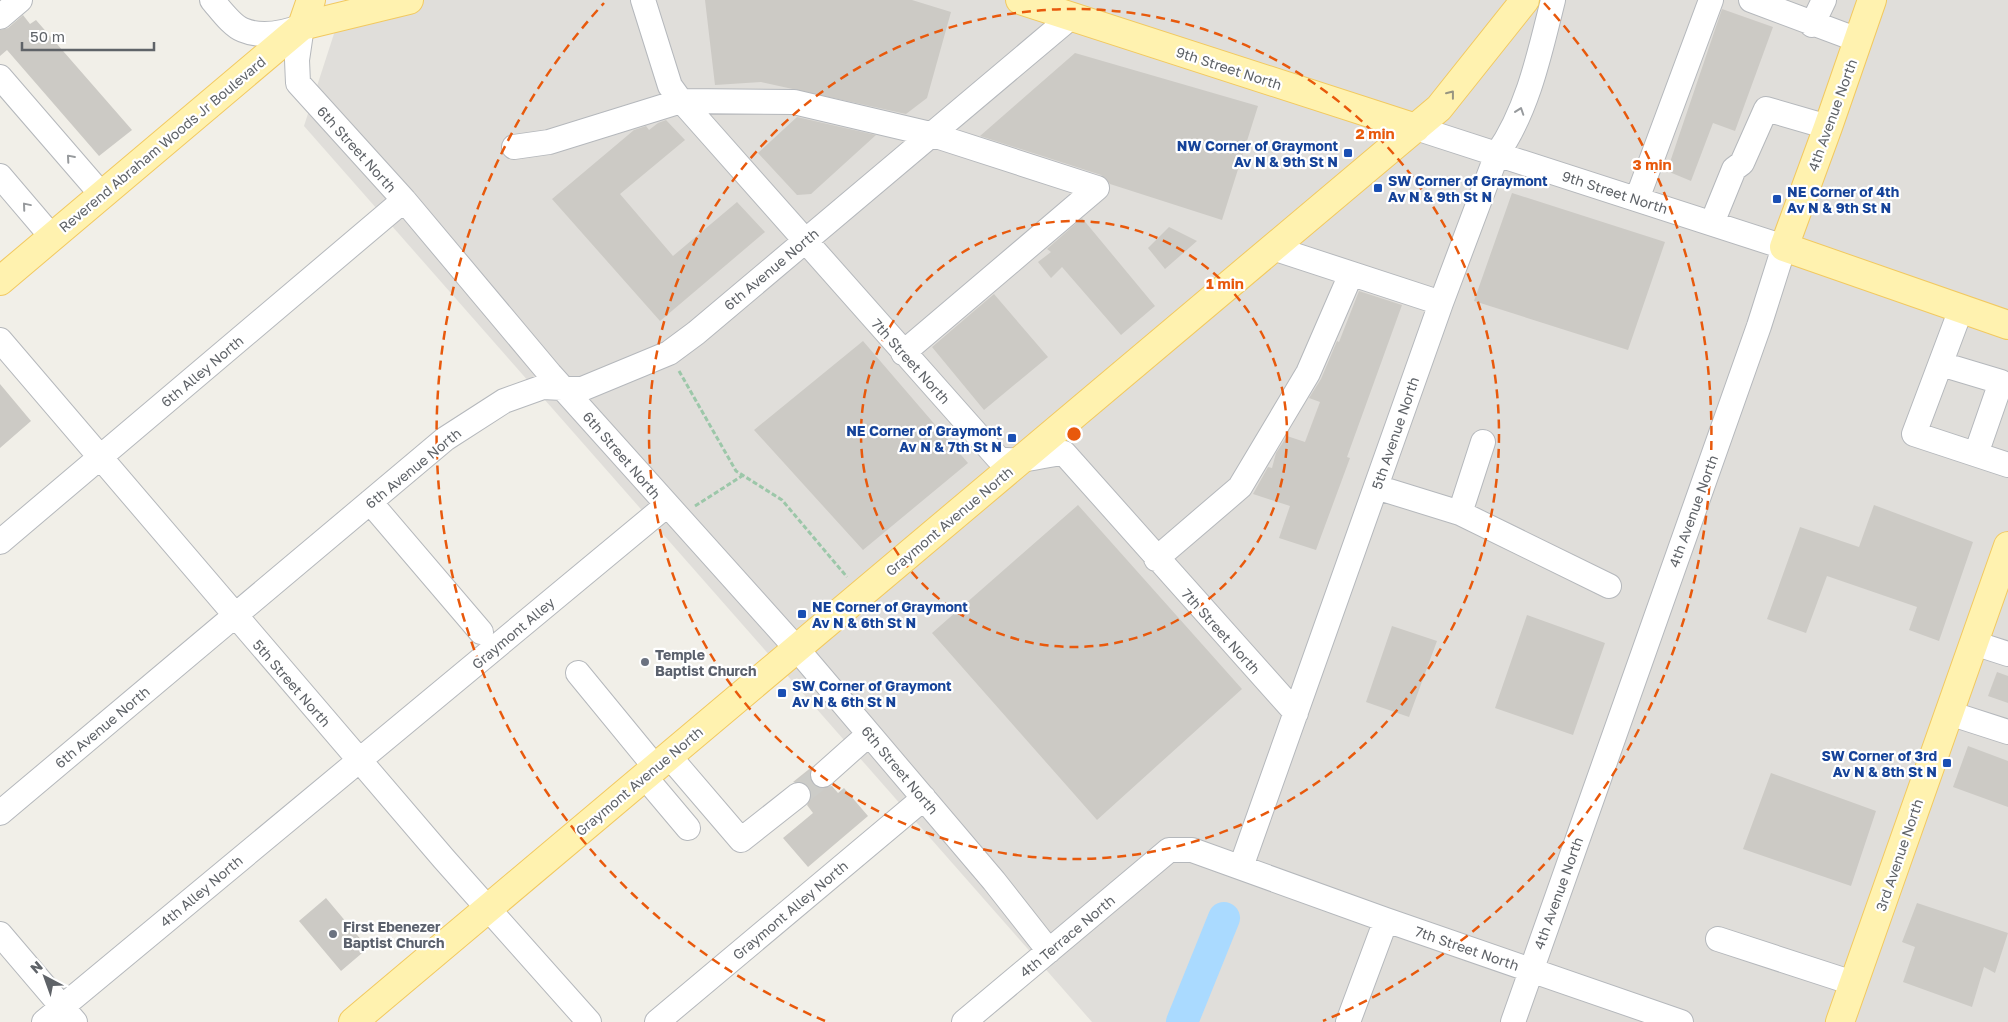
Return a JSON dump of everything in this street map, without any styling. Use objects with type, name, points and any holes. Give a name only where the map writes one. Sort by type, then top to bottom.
[{"type":"main road","points":[[302,26],[311,0]]},
{"type":"main road","points":[[302,26],[409,0]]},
{"type":"main road","name":"9th Street North","points":[[1020,0],[1081,8],[1416,128]]},
{"type":"main road","name":"Graymont Avenue North","points":[[353,1022],[1439,108],[1525,0]]},
{"type":"main road","name":"4th Avenue North","points":[[1784,247],[1872,0]]},
{"type":"main road","name":"Reverend Abraham Woods Jr Boulevard","points":[[0,280],[302,26]]},
{"type":"main road","name":"9th Street North","points":[[1784,247],[2008,325]]},
{"type":"main road","name":"3rd Avenue North","points":[[1840,1022],[2008,546]]},
{"type":"street","points":[[0,17],[20,0]]},
{"type":"street","points":[[212,0],[242,30],[261,34],[278,33],[302,26]]},
{"type":"street","name":"7th Street North","points":[[643,0],[670,86],[681,101],[998,458],[1011,461],[1044,454],[1064,453],[1156,559],[1296,713]]},
{"type":"street","name":"5th Avenue North","points":[[1241,868],[1441,303],[1497,154],[1513,132],[1540,50],[1553,0]]},
{"type":"street","points":[[1637,199],[1711,0]]},
{"type":"street","points":[[1751,0],[1812,25],[1858,40]]},
{"type":"street","points":[[1812,25],[1824,0]]},
{"type":"street","name":"6th Avenue North","points":[[0,813],[445,439],[504,401],[543,387],[582,389],[668,353],[696,333],[1081,8]]},
{"type":"street","name":"6th Street North","points":[[302,26],[297,60],[298,84],[404,200],[563,388],[672,512],[797,649],[994,881],[1049,951]]},
{"type":"street","points":[[0,76],[102,195]]},
{"type":"street","points":[[514,147],[549,142],[681,101],[794,102],[930,134],[1096,188],[903,353]]},
{"type":"street","points":[[1712,223],[1734,169],[1742,163],[1766,109],[1828,127]]},
{"type":"street","name":"9th Street North","points":[[1416,128],[1784,247]]},
{"type":"street","points":[[0,176],[52,237]]},
{"type":"street","name":"6th Alley North","points":[[0,542],[404,200]]},
{"type":"street","name":"4th Avenue North","points":[[1513,1022],[1759,326],[1784,247]]},
{"type":"street","points":[[1273,248],[1441,303]]},
{"type":"street","points":[[1156,559],[1240,487],[1308,373],[1352,274]]},
{"type":"street","points":[[1961,309],[1914,434],[2008,465]]},
{"type":"street","name":"5th Street North","points":[[0,340],[101,456],[234,616],[359,761],[589,1022]]},
{"type":"street","points":[[1941,364],[2001,382],[1973,453]]},
{"type":"street","points":[[1460,513],[1483,442]]},
{"type":"street","points":[[1376,487],[1460,513],[1609,586]]},
{"type":"street","points":[[370,502],[481,632]]},
{"type":"street","name":"Graymont Alley","points":[[359,761],[672,512]]},
{"type":"street","points":[[1974,643],[2008,654]]},
{"type":"street","points":[[578,673],[656,767],[741,840],[798,795]]},
{"type":"street","points":[[1949,713],[2008,732]]},
{"type":"street","points":[[823,775],[869,734]]},
{"type":"street","name":"4th Alley North","points":[[44,1022],[68,1014],[359,761]]},
{"type":"street","points":[[656,767],[688,828]]},
{"type":"street","name":"Graymont Alley North","points":[[657,1022],[924,798]]},
{"type":"street","name":"7th Street North","points":[[1169,850],[1192,850],[1386,920],[1681,1022]]},
{"type":"street","name":"4th Terrace North","points":[[964,1022],[1169,850]]},
{"type":"street","points":[[1348,1022],[1386,920]]},
{"type":"street","points":[[0,934],[68,1014]]},
{"type":"street","points":[[1718,939],[1853,983]]},
{"type":"path","points":[[668,353],[736,471],[782,500],[861,594]]},
{"type":"path","points":[[672,512],[742,476]]},
{"type":"shaded area","points":[[345,0],[2008,0],[2008,1022],[1092,1022],[304,126]]},
{"type":"building","points":[[705,0],[912,0],[951,12],[927,98],[906,114],[761,82],[715,85]]},
{"type":"building","points":[[1722,9],[1773,27],[1735,131],[1713,123],[1691,181],[1667,171]]},
{"type":"building","points":[[23,15],[30,24],[36,20],[132,130],[99,156],[7,50],[0,56],[0,30],[8,28]]},
{"type":"building","points":[[1075,53],[1258,106],[1222,220],[1110,184],[1101,175],[980,136]]},
{"type":"building","points":[[797,117],[876,135],[811,194],[797,195],[758,153]]},
{"type":"building","points":[[666,120],[685,140],[620,194],[673,256],[737,202],[765,232],[660,321],[552,199],[634,130],[646,126],[649,130]]},
{"type":"building","points":[[1512,193],[1665,242],[1628,350],[1474,301]]},
{"type":"building","points":[[1082,218],[1155,306],[1121,335],[1062,267],[1051,278],[1038,262],[1051,252],[1047,249]]},
{"type":"building","points":[[1169,227],[1197,241],[1165,269],[1148,248]]},
{"type":"building","points":[[1359,291],[1402,305],[1347,457],[1350,458],[1316,550],[1279,538],[1290,506],[1253,494],[1268,467],[1272,468],[1276,453],[1287,436],[1305,442],[1320,402],[1309,398],[1321,379],[1337,341],[1339,342]]},
{"type":"building","points":[[994,294],[1048,357],[984,410],[932,347]]},
{"type":"building","points":[[863,341],[968,463],[863,550],[754,430]]},
{"type":"building","points":[[0,384],[31,421],[0,448]]},
{"type":"building","points":[[1078,505],[1242,689],[1097,820],[932,633]]},
{"type":"building","points":[[1874,505],[1973,542],[1939,641],[1909,630],[1917,607],[1827,576],[1806,633],[1767,619],[1800,527],[1859,547]]},
{"type":"building","points":[[1527,615],[1605,643],[1573,735],[1495,708]]},
{"type":"building","points":[[1392,626],[1437,641],[1409,717],[1366,702]]},
{"type":"building","points":[[1997,672],[2008,676],[2008,703],[1988,696]]},
{"type":"building","points":[[1968,746],[2008,761],[2008,807],[1953,787]]},
{"type":"building","points":[[813,766],[810,777],[813,784],[819,788],[832,786],[838,793],[844,788],[868,816],[808,867],[783,838],[813,813],[807,805],[812,794],[809,787],[803,782],[793,782]]},
{"type":"building","points":[[1771,773],[1876,811],[1851,886],[1743,849]]},
{"type":"building","name":"First Ebenezer Baptist Church","points":[[326,898],[368,948],[341,971],[299,921]]},
{"type":"building","points":[[1917,903],[2008,933],[1995,973],[1984,967],[1972,1007],[1903,982],[1915,947],[1902,942]]},
{"type":"waterway","points":[[1182,1022],[1224,918]]},
{"type":"tunnel","points":[[798,795],[823,775]]},
{"type":"place","name":"NW Corner of Graymont Av N & 9th St N","points":[[1348,153]]},
{"type":"place","name":"SW Corner of Graymont Av N & 9th St N","points":[[1378,188]]},
{"type":"place","name":"NE Corner of 4th Av N & 9th St N","points":[[1777,199]]},
{"type":"place","name":"NE Corner of Graymont Av N & 7th St N","points":[[1012,438]]},
{"type":"place","name":"NE Corner of Graymont Av N & 6th St N","points":[[802,614]]},
{"type":"place","name":"Temple Baptist Church","points":[[645,662]]},
{"type":"place","name":"SW Corner of Graymont Av N & 6th St N","points":[[782,693]]},
{"type":"place","name":"SW Corner of 3rd Av N & 8th St N","points":[[1947,763]]},
{"type":"place","name":"First Ebenezer Baptist Church","points":[[333,934]]}]
